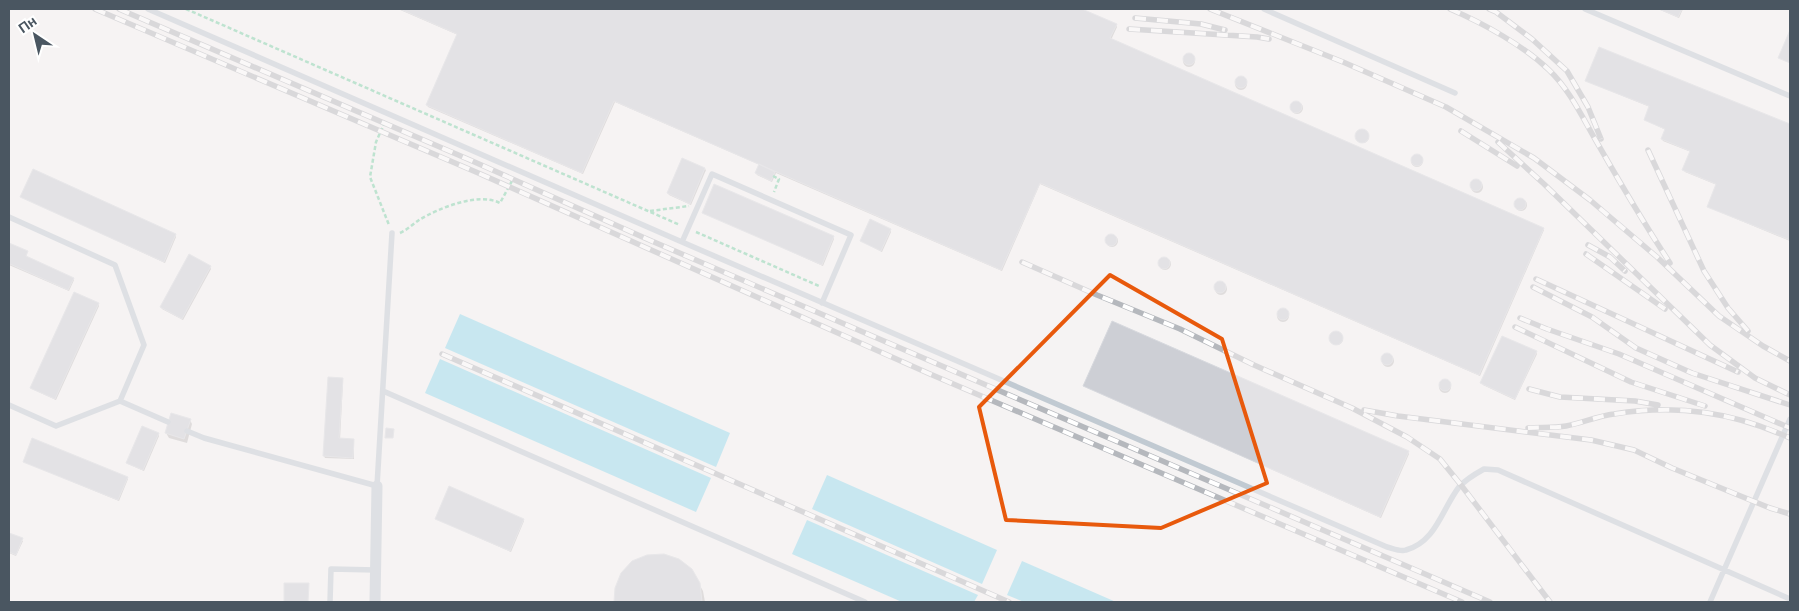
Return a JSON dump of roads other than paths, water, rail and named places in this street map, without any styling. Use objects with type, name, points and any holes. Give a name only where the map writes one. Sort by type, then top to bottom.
[{"type":"street","points":[[375,602],[377,486]]},
{"type":"lane","points":[[148,9],[1387,547],[1404,551],[1421,543],[1434,531],[1461,484],[1484,468],[1498,470],[1790,598]]},
{"type":"lane","points":[[1264,9],[1455,93]]},
{"type":"lane","points":[[1585,9],[1790,96]]},
{"type":"lane","points":[[682,242],[712,174],[851,235],[822,303]]},
{"type":"lane","points":[[9,217],[115,265],[144,345],[120,401]]},
{"type":"lane","points":[[187,430],[204,438],[377,486],[392,233]]},
{"type":"lane","points":[[383,390],[865,602]]},
{"type":"lane","points":[[9,405],[56,426],[120,401],[168,422]]},
{"type":"lane","points":[[1710,602],[1790,419]]},
{"type":"lane","points":[[330,602],[331,569],[376,570]]},
{"type":"water","points":[[460,314],[730,433],[716,467],[445,348]]},
{"type":"water","points":[[440,359],[711,478],[696,512],[425,393]]},
{"type":"water","points":[[827,475],[997,550],[982,584],[812,509]]},
{"type":"water","points":[[807,520],[978,595],[974,602],[902,602],[792,554]]},
{"type":"water","points":[[1022,561],[1116,602],[1024,602],[1007,595]]},
{"type":"railway","points":[[95,9],[476,172],[930,374],[1462,602]]},
{"type":"railway","points":[[119,9],[1490,602]]},
{"type":"railway","points":[[1210,9],[1343,62],[1446,107],[1534,158],[1590,200],[1657,257],[1719,316],[1763,346],[1790,361]]},
{"type":"railway","points":[[1450,9],[1489,28],[1528,52],[1557,78],[1577,106],[1625,191],[1670,263]]},
{"type":"railway","points":[[1489,9],[1496,12],[1532,39],[1567,71],[1588,107],[1601,139]]},
{"type":"railway","points":[[1135,18],[1201,24],[1225,30]]},
{"type":"railway","points":[[1129,29],[1269,39]]},
{"type":"railway","points":[[1461,131],[1517,166]]},
{"type":"railway","points":[[1498,142],[1710,345],[1755,378],[1790,395]]},
{"type":"railway","points":[[1648,150],[1704,271],[1728,308],[1748,331]]},
{"type":"railway","points":[[1588,245],[1610,257],[1625,271]]},
{"type":"railway","points":[[1586,254],[1665,309]]},
{"type":"railway","points":[[1022,262],[1180,329],[1254,365],[1352,408],[1407,437],[1440,459],[1550,602]]},
{"type":"railway","points":[[1536,279],[1738,372]]},
{"type":"railway","points":[[1533,287],[1592,317],[1636,348],[1692,373],[1790,405]]},
{"type":"railway","points":[[1520,318],[1619,354],[1790,428]]},
{"type":"railway","points":[[1515,327],[1631,382],[1705,406]]},
{"type":"railway","points":[[442,354],[1009,602]]},
{"type":"railway","points":[[1529,389],[1560,397],[1635,401],[1658,405]]},
{"type":"railway","points":[[1364,410],[1591,440],[1634,450],[1672,468],[1770,508],[1790,514]]},
{"type":"railway","points":[[1528,428],[1566,426],[1608,415],[1638,411],[1683,410],[1726,416],[1790,438]]}]
